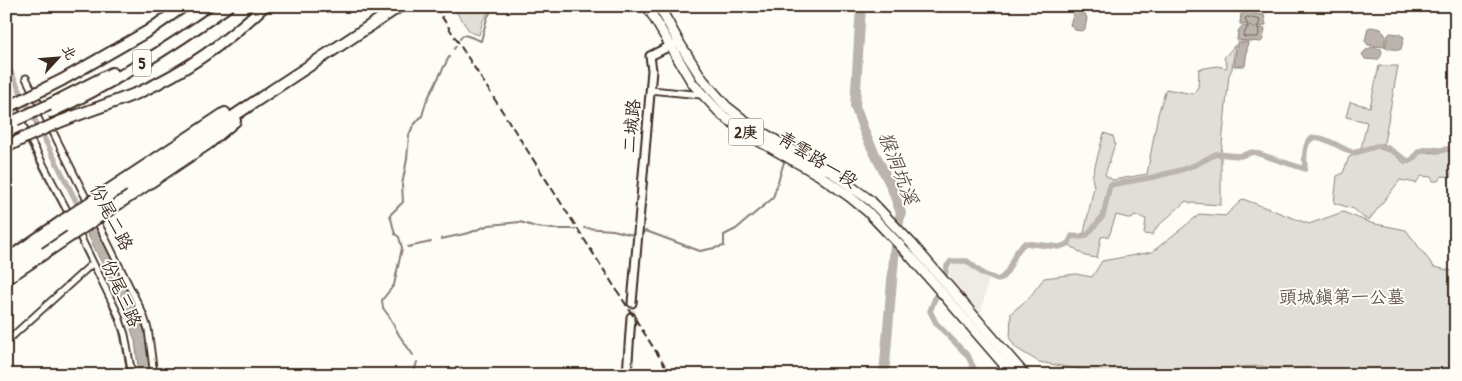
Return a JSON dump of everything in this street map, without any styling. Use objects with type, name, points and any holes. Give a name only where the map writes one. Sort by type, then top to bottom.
[{"type":"highway","points":[[6,108],[62,80],[148,31],[184,6]]},
{"type":"highway","name":"5","points":[[6,132],[14,124],[50,108],[159,45],[216,6]]},
{"type":"highway","name":"5","points":[[50,108],[78,99],[118,77],[228,6]]},
{"type":"highway","points":[[6,147],[57,123],[139,92],[168,78],[205,55],[240,29],[264,6]]},
{"type":"highway","points":[[96,203],[388,6]]},
{"type":"highway","points":[[6,260],[400,6]]},
{"type":"highway","points":[[6,279],[209,143],[274,89]]},
{"type":"highway","points":[[6,252],[64,223]]},
{"type":"highway","points":[[6,269],[64,223]]},
{"type":"main road","name":"青雲路一段","points":[[647,6],[658,11],[703,80],[732,111],[750,125],[830,171],[856,189],[880,210],[918,250],[1026,375]]},
{"type":"main road","name":"青雲路一段","points":[[658,11],[670,46],[693,84],[722,115],[771,148],[820,175],[850,197],[879,223],[1013,375]]},
{"type":"street","name":"二城路","points":[[632,303],[652,70],[650,56],[670,46],[680,44]]},
{"type":"street","name":"份尾二路","points":[[26,78],[142,314],[148,329],[154,375]]},
{"type":"street","points":[[650,90],[703,95]]},
{"type":"street","name":"份尾三路","points":[[6,93],[65,206],[118,314],[125,335],[132,375]]},
{"type":"street","points":[[6,342],[93,263]]},
{"type":"street","points":[[627,375],[631,317]]},
{"type":"shaded area","points":[[964,263],[989,278],[980,316],[948,280],[951,265]]},
{"type":"green space","points":[[452,6],[492,6],[483,20],[479,35],[470,32]]},
{"type":"green space","points":[[1235,45],[1232,69],[1229,75],[1221,154],[1221,205],[1186,201],[1157,227],[1152,235],[1144,234],[1146,219],[1135,215],[1132,219],[1116,215],[1109,236],[1101,237],[1097,258],[1085,256],[1067,243],[1071,237],[1084,233],[1094,187],[1092,177],[1104,133],[1113,136],[1115,144],[1105,175],[1113,180],[1147,174],[1158,114],[1166,89],[1193,94],[1198,87],[1199,69],[1217,66],[1226,68],[1224,58]]},
{"type":"green space","points":[[1379,66],[1398,66],[1384,143],[1361,149],[1367,122],[1346,117],[1350,102],[1370,107]]},
{"type":"green space","points":[[1377,148],[1393,153],[1404,163],[1411,163],[1419,154],[1426,152],[1438,153],[1455,150],[1451,177],[1442,176],[1438,181],[1433,181],[1431,177],[1421,176],[1416,183],[1400,180],[1369,220],[1354,209],[1334,203],[1337,176],[1343,173],[1349,157]]},
{"type":"green space","name":"頭城鎮第一公墓","points":[[1243,199],[1309,224],[1343,212],[1371,223],[1406,230],[1434,267],[1456,272],[1456,375],[1292,375],[1262,366],[1144,371],[1122,375],[1099,373],[1039,362],[1016,348],[1010,339],[1011,313],[1029,298],[1044,278],[1076,274],[1092,277],[1102,261],[1152,252],[1200,214],[1225,216]]},
{"type":"water","points":[[1074,12],[1085,14],[1087,18],[1085,29],[1082,31],[1075,30],[1070,25]]},
{"type":"water","points":[[1246,12],[1264,15],[1266,25],[1262,27],[1240,24],[1241,14]]},
{"type":"water","points":[[1242,26],[1265,29],[1261,42],[1237,40],[1238,31]]},
{"type":"water","points":[[1368,28],[1381,29],[1386,36],[1384,47],[1368,45],[1365,41]]},
{"type":"water","points":[[1390,33],[1399,34],[1404,37],[1401,49],[1385,48]]},
{"type":"water","points":[[1237,42],[1248,42],[1245,66],[1234,66]]},
{"type":"water","points":[[1372,47],[1381,49],[1380,58],[1377,60],[1365,59],[1362,54]]},
{"type":"water","points":[[95,225],[140,315],[147,341],[151,375],[139,375],[135,341],[125,310],[86,231]]},
{"type":"waterway","points":[[460,39],[463,35],[481,41],[487,18],[494,6]]},
{"type":"waterway","name":"猴洞坑溪","points":[[861,6],[855,106],[866,136],[891,186],[901,213],[896,234],[884,375]]},
{"type":"waterway","points":[[413,355],[383,308],[382,300],[394,285],[402,248],[399,237],[395,234],[390,215],[403,202],[402,185],[409,135],[413,126],[422,116],[426,102],[449,57]]},
{"type":"waterway","points":[[6,63],[81,211]]},
{"type":"waterway","points":[[7,78],[12,75]]},
{"type":"waterway","points":[[945,276],[947,266],[951,261],[967,261],[983,274],[998,280],[1006,273],[1016,253],[1025,243],[1059,247],[1068,244],[1072,236],[1082,237],[1087,235],[1103,216],[1110,185],[1181,170],[1216,154],[1240,156],[1253,152],[1305,169],[1307,144],[1311,139],[1317,138],[1353,153],[1377,146],[1386,147],[1408,161],[1413,159],[1419,151],[1456,148]]},
{"type":"waterway","points":[[26,141],[61,207]]},
{"type":"waterway","points":[[641,233],[646,231],[700,251],[724,246],[724,235],[736,229],[773,198],[784,162]]},
{"type":"waterway","points":[[441,239],[469,233],[489,225],[520,222],[536,227],[576,229]]},
{"type":"waterway","points":[[584,228],[636,234]]},
{"type":"waterway","points":[[76,236],[89,263]]},
{"type":"waterway","points":[[408,247],[431,242]]},
{"type":"waterway","points":[[93,269],[120,332],[128,375]]},
{"type":"waterway","points":[[936,296],[930,311],[936,323],[968,356],[977,375]]},
{"type":"waterway","points":[[413,375],[417,362]]},
{"type":"tunnel","points":[[631,317],[632,303]]},
{"type":"railway","points":[[435,6],[671,375]]}]
